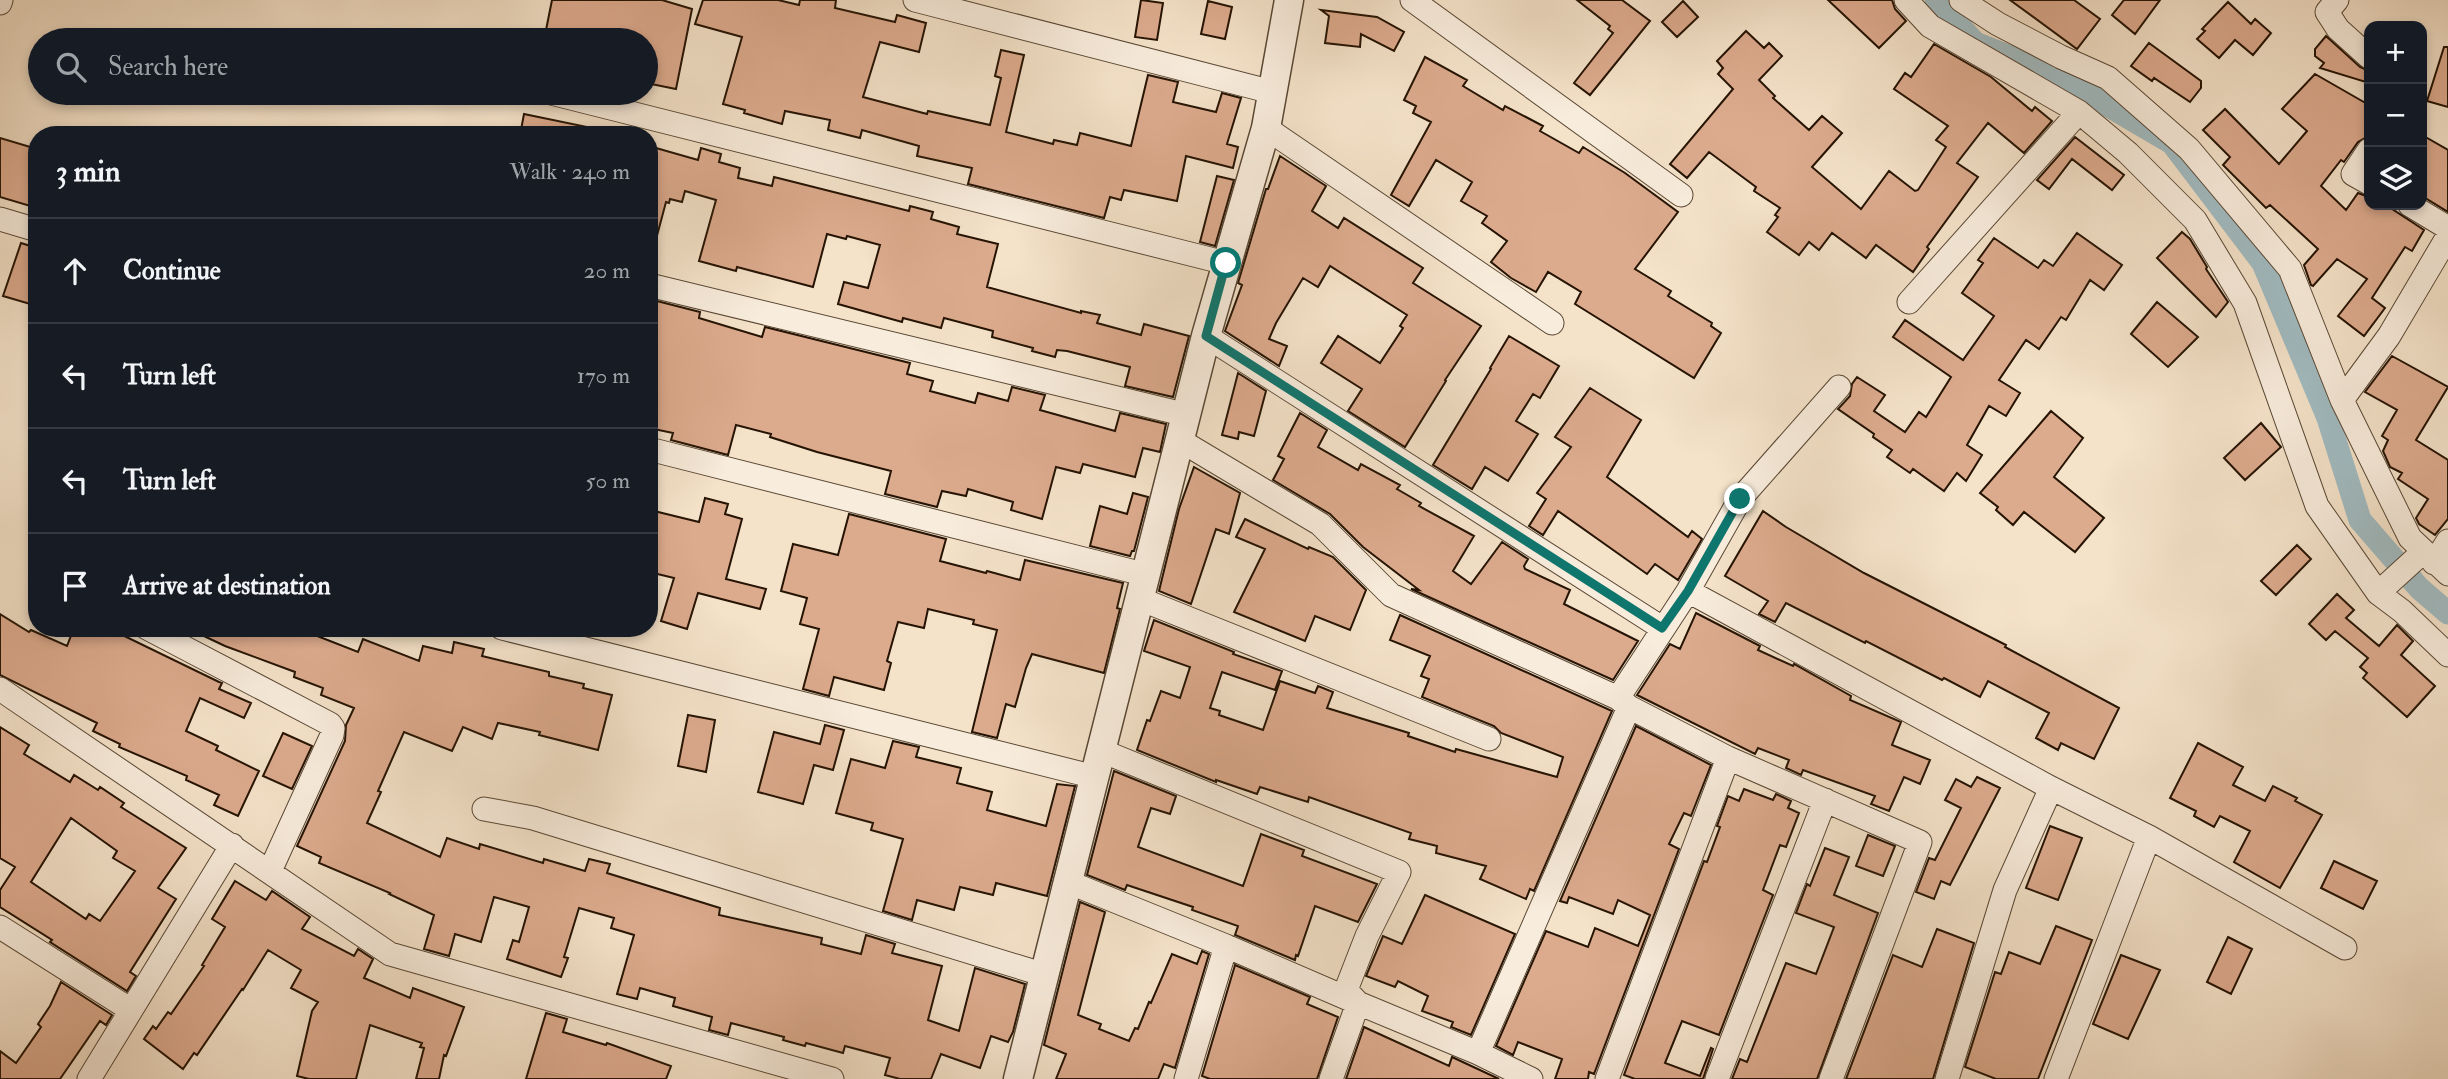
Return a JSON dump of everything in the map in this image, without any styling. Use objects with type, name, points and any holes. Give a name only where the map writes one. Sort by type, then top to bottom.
[{"type":"street","points":[[915,0],[1272,92]]},
{"type":"street","points":[[1018,1079],[1206,336],[1266,128],[1289,0]]},
{"type":"street","points":[[1412,0],[1681,195]]},
{"type":"street","points":[[1906,0],[1930,26],[2079,112],[2128,153],[2195,220],[2245,303],[2317,506],[2378,593],[2402,611],[2448,655]]},
{"type":"street","points":[[1961,0],[1998,24],[2108,78],[2189,149],[2290,269],[2342,400],[2410,538],[2435,563]]},
{"type":"street","points":[[2337,0],[2327,12],[2338,29],[2364,52]]},
{"type":"street","points":[[599,105],[1226,263]]},
{"type":"street","points":[[1909,302],[2079,112]]},
{"type":"street","points":[[1266,128],[1552,323]]},
{"type":"street","points":[[2364,158],[2353,174],[2364,180]]},
{"type":"street","points":[[2418,210],[2448,228]]},
{"type":"street","points":[[0,219],[28,227]]},
{"type":"street","points":[[2342,400],[2389,336],[2448,236]]},
{"type":"street","points":[[658,287],[1184,428],[1320,524],[1391,595],[1623,703],[1728,758],[1920,842],[1831,1079]]},
{"type":"street","points":[[1206,336],[1662,628]]},
{"type":"street","points":[[1478,1053],[1623,703],[1662,628],[1688,591],[1740,499],[1839,387]]},
{"type":"street","points":[[658,452],[1143,587],[1489,739]]},
{"type":"street","points":[[2378,593],[2435,563],[2448,541]]},
{"type":"street","points":[[1688,591],[2050,788],[2149,837],[2345,948]]},
{"type":"street","points":[[164,637],[333,728],[271,871]]},
{"type":"street","points":[[541,637],[1098,764],[1399,872],[1367,936],[1346,990],[1358,1003]]},
{"type":"street","points":[[0,689],[390,954],[832,1079]]},
{"type":"street","points":[[1607,1079],[1728,758]]},
{"type":"street","points":[[1947,1079],[2005,890],[2050,788]]},
{"type":"street","points":[[1717,1079],[1825,800]]},
{"type":"street","points":[[484,808],[533,818],[1045,975]]},
{"type":"street","points":[[2056,1079],[2149,837]]},
{"type":"street","points":[[89,1079],[232,845]]},
{"type":"street","points":[[1068,882],[1478,1053],[1531,1079]]},
{"type":"street","points":[[0,927],[131,1010]]},
{"type":"street","points":[[1186,1079],[1226,946]]},
{"type":"street","points":[[1331,1079],[1358,1003]]},
{"type":"building","points":[[552,0],[662,0],[692,9],[676,89],[658,85],[658,28],[546,28]]},
{"type":"building","points":[[703,0],[778,0],[799,5],[800,0],[836,0],[835,8],[895,22],[897,15],[926,23],[919,52],[880,42],[863,97],[927,114],[928,111],[990,125],[1001,78],[995,76],[1001,50],[1024,55],[1006,132],[1053,144],[1054,140],[1077,145],[1080,133],[1131,146],[1148,75],[1178,82],[1173,102],[1216,112],[1222,93],[1241,98],[1227,144],[1238,147],[1233,168],[1186,156],[1177,201],[1124,190],[1121,200],[1110,197],[1104,218],[968,184],[972,168],[917,156],[919,146],[862,130],[860,138],[828,130],[830,120],[785,111],[782,124],[744,113],[745,110],[723,104],[742,37],[695,24]]},
{"type":"building","points":[[1141,0],[1163,3],[1157,40],[1135,37]]},
{"type":"building","points":[[1577,0],[1622,0],[1650,21],[1590,95],[1574,83],[1613,33],[1608,29],[1610,26]]},
{"type":"building","points":[[1828,0],[1892,0],[1895,9],[1906,21],[1879,48]]},
{"type":"building","points":[[2010,0],[2074,0],[2100,19],[2077,49]]},
{"type":"building","points":[[2124,0],[2160,0],[2135,34],[2112,15]]},
{"type":"building","points":[[1208,1],[1232,7],[1225,39],[1201,34]]},
{"type":"building","points":[[1683,1],[1698,17],[1677,37],[1662,22]]},
{"type":"building","points":[[2228,2],[2251,24],[2255,19],[2271,33],[2253,55],[2235,40],[2219,58],[2197,39],[2205,31],[2202,29]]},
{"type":"building","points":[[1321,10],[1377,17],[1404,32],[1394,51],[1361,34],[1360,47],[1325,43],[1329,16]]},
{"type":"building","points":[[1746,31],[1764,48],[1769,43],[1782,56],[1759,80],[1775,96],[1773,98],[1809,130],[1822,116],[1842,133],[1812,167],[1861,209],[1889,171],[1915,191],[1918,190],[1946,147],[1936,140],[1948,126],[1894,89],[1905,73],[1911,77],[1934,44],[1991,77],[2032,111],[2035,107],[2052,121],[2024,153],[1988,123],[1957,163],[1978,177],[1927,247],[1929,249],[1913,272],[1876,245],[1866,258],[1832,233],[1819,250],[1809,242],[1799,255],[1767,232],[1778,217],[1775,215],[1780,208],[1754,191],[1756,187],[1709,152],[1687,178],[1670,164],[1733,89],[1718,74],[1723,68],[1717,61]]},
{"type":"building","points":[[2326,36],[2364,69],[2364,81],[2320,68],[2324,63],[2315,56],[2315,49]]},
{"type":"building","points":[[2149,43],[2201,81],[2201,88],[2190,102],[2131,66]]},
{"type":"building","points":[[2444,47],[2448,47],[2448,107],[2427,101]]},
{"type":"building","points":[[1425,57],[1467,80],[1463,86],[1503,110],[1505,106],[1543,126],[1540,131],[1579,153],[1583,147],[1625,173],[1678,212],[1635,269],[1671,291],[1668,296],[1712,323],[1711,326],[1721,333],[1694,378],[1575,304],[1581,292],[1548,272],[1536,292],[1511,278],[1491,262],[1507,241],[1482,223],[1487,216],[1461,201],[1472,182],[1436,160],[1409,206],[1391,195],[1431,122],[1413,113],[1416,106],[1404,100]]},
{"type":"building","points":[[2315,74],[2364,102],[2364,139],[2358,142],[2344,162],[2341,160],[2321,186],[2346,210],[2358,193],[2364,195],[2364,210],[2394,210],[2424,230],[2412,251],[2405,247],[2372,298],[2385,308],[2364,336],[2338,316],[2367,279],[2337,259],[2313,286],[2311,285],[2304,265],[2318,249],[2270,205],[2266,208],[2223,165],[2230,157],[2203,130],[2225,109],[2279,164],[2307,131],[2282,109]]},
{"type":"building","points":[[524,114],[582,126],[522,126]]},
{"type":"building","points":[[2075,137],[2124,175],[2112,190],[2072,159],[2049,189],[2037,180]]},
{"type":"building","points":[[0,138],[28,146],[28,205],[0,197]]},
{"type":"building","points":[[2427,138],[2448,150],[2448,212],[2427,199]]},
{"type":"building","points":[[701,148],[721,154],[719,162],[740,168],[738,178],[772,186],[774,177],[909,211],[910,206],[933,212],[931,219],[959,227],[957,234],[998,244],[987,287],[1081,313],[1100,315],[1097,323],[1141,335],[1144,324],[1189,336],[1173,397],[1125,386],[1130,367],[1067,351],[1057,350],[1055,357],[1032,351],[1033,348],[992,337],[993,331],[944,318],[941,328],[903,318],[902,322],[838,304],[844,282],[868,288],[880,245],[847,236],[846,239],[827,234],[813,287],[737,267],[736,271],[699,261],[716,200],[685,191],[682,202],[670,199],[669,203],[666,202],[658,232],[658,149],[698,160]]},
{"type":"building","points":[[1280,156],[1326,186],[1312,211],[1338,228],[1344,218],[1423,268],[1413,283],[1481,326],[1405,447],[1348,411],[1362,389],[1321,363],[1338,336],[1380,363],[1403,328],[1400,326],[1407,315],[1330,266],[1318,287],[1303,278],[1276,323],[1269,339],[1287,346],[1279,366],[1225,331],[1242,285],[1238,283],[1266,189]]},
{"type":"building","points":[[1217,176],[1234,180],[1215,246],[1200,242]]},
{"type":"building","points":[[2182,232],[2190,239],[2228,302],[2216,317],[2157,258]]},
{"type":"building","points":[[2077,233],[2122,265],[2104,290],[2090,280],[2066,320],[2061,317],[2039,349],[2026,340],[1999,380],[2020,393],[2006,416],[1989,406],[1967,445],[1982,455],[1966,481],[1957,473],[1944,491],[1913,469],[1910,473],[1887,457],[1892,450],[1873,437],[1874,434],[1838,409],[1850,396],[1852,384],[1857,377],[1885,395],[1874,411],[1905,432],[1919,412],[1926,417],[1951,377],[1893,337],[1905,320],[1963,360],[1994,316],[1962,293],[1983,263],[1978,260],[1994,238],[2038,268],[2044,260],[2053,266]]},
{"type":"building","points":[[21,243],[28,245],[28,303],[3,296]]},
{"type":"building","points":[[658,301],[700,312],[699,318],[762,337],[765,327],[910,363],[907,374],[933,381],[930,391],[975,403],[978,393],[1008,401],[1012,387],[1045,395],[1040,410],[1115,431],[1120,413],[1166,424],[1160,452],[1143,448],[1135,477],[1083,464],[1080,473],[1056,467],[1042,519],[1011,510],[1013,502],[968,489],[966,496],[942,491],[937,507],[885,494],[891,471],[817,452],[770,437],[771,434],[736,425],[728,455],[671,440],[673,433],[658,430]]},
{"type":"building","points":[[2157,302],[2198,337],[2168,367],[2131,334]]},
{"type":"building","points":[[1509,336],[1559,366],[1540,398],[1533,394],[1516,421],[1538,434],[1508,481],[1485,467],[1472,489],[1433,465]]},
{"type":"building","points":[[2392,356],[2448,387],[2416,440],[2448,460],[2448,519],[2435,535],[2419,524],[2416,518],[2428,499],[2398,479],[2402,473],[2390,467],[2383,451],[2388,440],[2382,436],[2397,410],[2365,392]]},
{"type":"building","points":[[1238,373],[1266,391],[1254,436],[1239,432],[1238,439],[1222,435]]},
{"type":"building","points":[[1590,388],[1641,420],[1607,477],[1688,537],[1692,531],[1702,539],[1678,580],[1655,564],[1647,574],[1558,511],[1543,535],[1529,526],[1546,499],[1537,493],[1571,447],[1555,437]]},
{"type":"building","points":[[2051,411],[2083,438],[2054,477],[2104,518],[2075,552],[2024,512],[2013,525],[1996,510],[1998,507],[1980,493]]},
{"type":"building","points":[[1300,413],[1327,430],[1318,447],[1358,470],[1361,464],[1400,485],[1397,489],[1421,503],[1419,506],[1474,536],[1453,571],[1471,584],[1502,542],[1528,559],[1525,569],[1570,590],[1564,604],[1638,641],[1613,680],[1411,589],[1419,590],[1363,547],[1330,514],[1273,480],[1284,459],[1278,456]]},
{"type":"building","points":[[2261,423],[2281,447],[2245,480],[2224,458]]},
{"type":"building","points":[[1194,467],[1240,493],[1229,534],[1216,529],[1191,604],[1159,591],[1179,509]]},
{"type":"building","points":[[1133,493],[1148,497],[1134,551],[1130,556],[1090,546],[1100,506],[1127,514]]},
{"type":"building","points":[[705,498],[728,504],[725,514],[742,519],[726,579],[766,589],[760,609],[698,593],[687,629],[661,621],[674,578],[658,574],[658,512],[699,522]]},
{"type":"building","points":[[1763,511],[1864,573],[2006,645],[2005,647],[2119,708],[2094,759],[2061,743],[2058,750],[2036,738],[2049,713],[1988,681],[1980,697],[1786,603],[1775,622],[1759,614],[1768,601],[1725,576]]},
{"type":"building","points":[[849,514],[946,539],[940,561],[986,573],[987,571],[1020,580],[1025,560],[1123,583],[1117,608],[1120,609],[1104,673],[1032,654],[1015,707],[1006,704],[997,738],[972,732],[997,630],[973,624],[974,620],[928,609],[924,628],[898,622],[887,661],[891,663],[884,690],[834,677],[829,696],[803,689],[819,629],[800,624],[807,598],[781,591],[793,544],[838,555]]},
{"type":"building","points":[[1245,519],[1308,549],[1309,547],[1333,557],[1366,590],[1350,630],[1315,616],[1305,641],[1234,612],[1265,549],[1236,537]]},
{"type":"building","points":[[2297,545],[2311,559],[2276,595],[2261,581]]},
{"type":"building","points":[[2337,594],[2354,610],[2346,618],[2379,646],[2397,625],[2413,641],[2401,655],[2435,686],[2407,717],[2363,678],[2367,673],[2360,667],[2368,658],[2335,631],[2326,640],[2309,624]]},
{"type":"building","points":[[1696,613],[1760,646],[1758,650],[1793,666],[1794,664],[1851,696],[1850,700],[1901,722],[1892,745],[1930,760],[1920,784],[1904,777],[1889,811],[1871,804],[1875,796],[1803,770],[1801,775],[1786,768],[1789,760],[1758,748],[1755,754],[1637,695],[1670,644],[1680,649]]},
{"type":"building","points":[[0,614],[28,631],[28,637],[47,637],[67,646],[70,637],[127,637],[222,683],[219,689],[251,703],[244,718],[200,698],[186,731],[218,746],[216,750],[259,771],[238,816],[214,805],[219,795],[186,780],[187,776],[119,747],[120,744],[93,731],[97,723],[0,675]]},
{"type":"building","points":[[1400,615],[1612,711],[1534,891],[1530,889],[1526,899],[1480,879],[1486,866],[1436,853],[1437,846],[1409,839],[1411,833],[1309,797],[1308,802],[1260,787],[1257,794],[1216,782],[1137,750],[1161,691],[1180,698],[1190,667],[1144,651],[1154,620],[1234,652],[1233,654],[1282,671],[1275,690],[1222,672],[1210,708],[1220,711],[1219,715],[1263,730],[1280,681],[1315,693],[1318,686],[1333,692],[1327,708],[1409,733],[1408,736],[1455,752],[1456,749],[1557,777],[1563,757],[1501,733],[1494,726],[1422,697],[1429,679],[1421,676],[1430,656],[1390,640]]},
{"type":"building","points":[[206,637],[320,637],[358,652],[363,639],[419,661],[423,646],[452,653],[454,642],[484,649],[482,656],[549,672],[549,676],[584,684],[583,688],[612,695],[598,750],[539,735],[540,732],[498,723],[492,739],[463,727],[452,751],[404,732],[367,823],[440,857],[447,838],[479,849],[480,844],[543,863],[544,859],[585,871],[589,859],[610,864],[607,873],[720,908],[719,915],[822,938],[821,944],[861,954],[866,935],[895,944],[892,953],[942,966],[928,1020],[959,1031],[975,968],[1025,984],[1013,1032],[1008,1042],[991,1036],[980,1068],[941,1054],[931,1079],[900,1079],[885,1075],[890,1058],[845,1046],[843,1053],[806,1043],[805,1046],[783,1040],[784,1037],[731,1023],[728,1035],[709,1030],[712,1017],[673,1006],[675,998],[640,988],[637,999],[617,994],[634,935],[611,928],[614,918],[579,908],[564,957],[568,958],[561,977],[507,959],[513,940],[519,942],[529,907],[494,897],[481,942],[455,934],[449,956],[424,949],[434,915],[319,863],[321,857],[297,846],[345,741],[346,725],[354,708],[321,695],[323,688],[294,677],[295,672]]},
{"type":"building","points":[[688,715],[715,720],[706,772],[678,766]]},
{"type":"building","points":[[825,725],[844,730],[833,770],[814,765],[803,804],[758,792],[774,732],[820,744]]},
{"type":"building","points":[[1636,726],[1711,765],[1691,816],[1684,813],[1669,844],[1679,849],[1594,1074],[1589,1072],[1588,1079],[1555,1079],[1562,1059],[1518,1042],[1513,1055],[1496,1046],[1546,931],[1588,947],[1595,928],[1638,946],[1650,915],[1618,900],[1613,914],[1569,897],[1567,903],[1560,901]]},
{"type":"building","points":[[0,727],[29,745],[24,754],[70,782],[74,775],[98,790],[100,787],[124,803],[121,807],[186,848],[158,888],[176,899],[130,972],[136,976],[127,991],[0,907],[0,890],[15,867],[0,858]],"holes":[[[71,818],[117,851],[113,858],[135,871],[100,921],[89,914],[86,919],[31,882]]]},
{"type":"building","points":[[283,733],[312,746],[292,789],[263,776]]},
{"type":"building","points":[[893,741],[919,747],[916,757],[961,768],[957,783],[992,792],[987,810],[1046,826],[1057,784],[1075,786],[1047,896],[996,883],[993,895],[960,887],[954,910],[917,900],[912,920],[883,911],[903,839],[871,830],[873,823],[836,813],[851,759],[885,768]]},
{"type":"building","points":[[2198,743],[2243,767],[2233,785],[2265,801],[2273,786],[2322,815],[2280,888],[2234,862],[2250,831],[2220,816],[2214,827],[2194,816],[2196,811],[2170,798]]},
{"type":"building","points":[[1114,771],[1176,796],[1170,814],[1151,808],[1138,847],[1243,886],[1261,834],[1304,850],[1302,856],[1377,884],[1358,922],[1315,906],[1295,960],[1235,935],[1238,926],[1192,910],[1193,907],[1127,885],[1125,890],[1087,875]]},
{"type":"building","points":[[1977,777],[2000,788],[1950,885],[1941,881],[1934,899],[1916,892],[1929,858],[1935,860],[1961,808],[1945,800],[1956,779],[1971,787]]},
{"type":"building","points":[[1744,789],[1773,800],[1776,794],[1791,801],[1788,808],[1799,813],[1786,847],[1780,845],[1763,890],[1773,895],[1719,1035],[1682,1021],[1665,1063],[1700,1076],[1711,1048],[1713,1049],[1703,1079],[1635,1079],[1624,1075],[1704,861],[1707,862],[1728,796],[1739,801]]},
{"type":"building","points":[[2050,826],[2082,838],[2058,900],[2026,888]]},
{"type":"building","points":[[1868,835],[1895,846],[1883,876],[1856,866]]},
{"type":"building","points":[[1825,848],[1849,857],[1834,895],[1878,913],[1817,1079],[1732,1079],[1740,1059],[1747,1062],[1786,963],[1816,974],[1834,927],[1796,913]]},
{"type":"building","points":[[2334,861],[2377,881],[2363,909],[2321,888]]},
{"type":"building","points":[[235,881],[266,900],[272,891],[310,917],[302,929],[354,956],[358,949],[373,959],[364,978],[410,998],[413,988],[464,1007],[446,1056],[444,1055],[439,1079],[416,1079],[424,1048],[420,1047],[422,1043],[370,1025],[356,1079],[309,1079],[297,1076],[312,1011],[318,1002],[291,988],[301,970],[268,950],[197,1055],[194,1053],[183,1069],[144,1039],[153,1026],[156,1029],[168,1012],[171,1014],[204,966],[202,965],[225,927],[212,919]]},
{"type":"building","points":[[1425,895],[1515,934],[1471,1035],[1451,1027],[1453,1022],[1422,1011],[1428,996],[1398,981],[1395,987],[1366,976],[1383,936],[1402,944]]},
{"type":"building","points":[[1080,902],[1105,912],[1078,1015],[1101,1024],[1099,1029],[1129,1041],[1135,1028],[1138,1029],[1149,1002],[1151,1003],[1172,954],[1197,964],[1202,951],[1209,954],[1175,1068],[1164,1064],[1158,1079],[1056,1079],[1066,1054],[1044,1045]]},
{"type":"building","points":[[2056,926],[2092,940],[2038,1079],[1996,1079],[1965,1067],[1995,972],[2001,974],[2009,952],[2040,964]]},
{"type":"building","points":[[1937,929],[1974,943],[1933,1079],[1846,1079],[1893,955],[1922,967]]},
{"type":"building","points":[[2228,937],[2252,949],[2231,994],[2207,982]]},
{"type":"building","points":[[2121,955],[2160,970],[2128,1039],[2093,1024]]},
{"type":"building","points":[[1235,965],[1310,997],[1307,1004],[1338,1017],[1317,1079],[1210,1079],[1202,1076]]},
{"type":"building","points":[[61,982],[112,1015],[106,1025],[100,1021],[60,1079],[0,1079],[0,1051],[16,1063],[41,1027],[38,1024]]},
{"type":"building","points":[[546,1013],[567,1019],[563,1032],[606,1045],[607,1043],[671,1066],[666,1079],[526,1079]]},
{"type":"building","points":[[1364,1027],[1449,1066],[1452,1057],[1499,1079],[1346,1079]]},
{"type":"waterway","points":[[1936,0],[1975,43],[2056,75],[2172,143],[2263,263],[2328,418],[2360,520],[2419,588],[2448,613]]},
{"type":"route","points":[[1226,263],[1206,336],[1662,628],[1688,591],[1740,499]]}]
